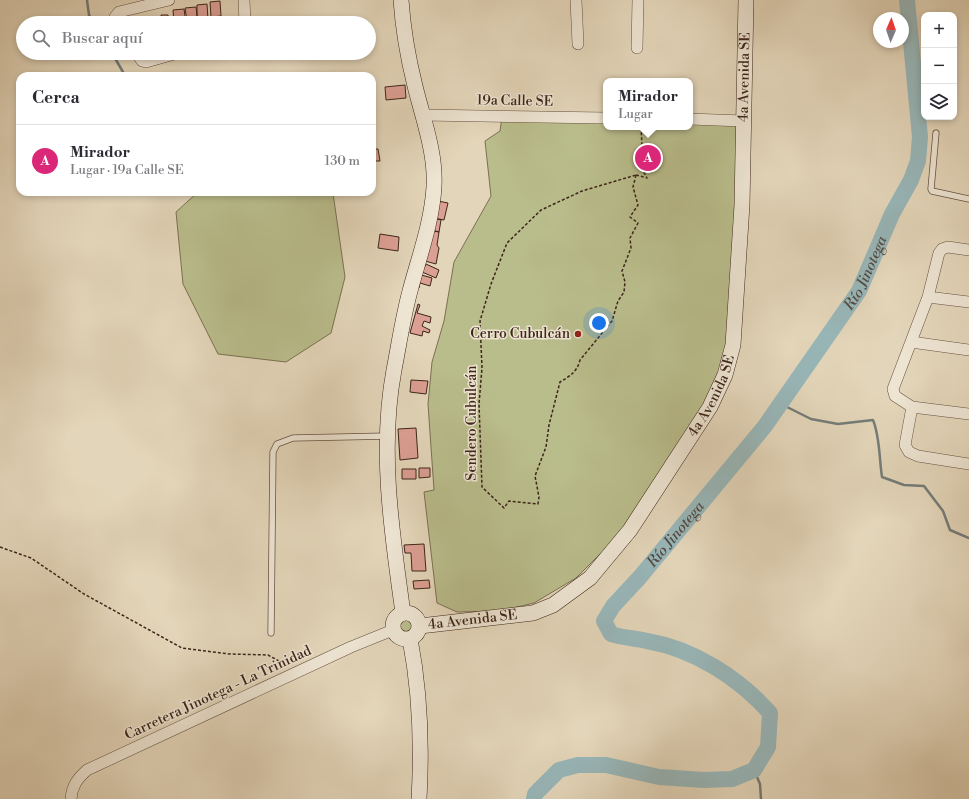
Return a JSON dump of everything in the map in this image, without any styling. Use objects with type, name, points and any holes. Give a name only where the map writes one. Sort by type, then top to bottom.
[{"type":"main road","points":[[401,0],[404,36],[422,115],[434,159],[432,210],[408,298],[394,371],[388,436],[390,498],[403,613]]},
{"type":"main road","name":"4a Avenida SE","points":[[420,626],[533,613],[553,605],[590,578],[630,530],[710,407],[725,375],[733,345],[742,205],[746,0]]},
{"type":"main road","points":[[403,613],[414,616],[420,626],[417,634],[410,639],[400,638],[393,630],[396,618],[403,613]]},
{"type":"main road","points":[[410,639],[415,668],[421,753],[419,799]]},
{"type":"street","points":[[116,16],[120,12],[169,0]]},
{"type":"street","points":[[244,0],[245,16]]},
{"type":"street","points":[[576,0],[578,44]]},
{"type":"street","points":[[637,48],[638,0]]},
{"type":"street","points":[[141,60],[146,62],[153,60]]},
{"type":"street","name":"19a Calle SE","points":[[422,115],[603,118]]},
{"type":"street","points":[[693,119],[743,121]]},
{"type":"street","points":[[969,250],[948,247],[942,249],[928,297],[893,389],[896,396],[912,407],[969,414]]},
{"type":"street","points":[[928,297],[969,302]]},
{"type":"street","points":[[911,342],[969,350]]},
{"type":"street","points":[[912,407],[905,445],[909,452],[918,456],[969,464]]},
{"type":"street","name":"Carretera Jinotega - La Trinidad","points":[[71,799],[72,789],[77,778],[87,770],[351,646],[393,630]]},
{"type":"lane","points":[[936,133],[932,191],[969,199]]},
{"type":"lane","points":[[271,633],[273,452],[277,444],[293,438],[388,436]]},
{"type":"path","name":"Sendero Cubulcán","points":[[636,175],[633,187],[638,205],[630,217],[638,223],[630,238],[631,248],[622,271],[625,282],[624,292],[618,301],[612,321],[580,360],[578,367],[573,374],[560,382],[549,425],[546,447],[535,476],[539,497],[538,504],[509,501],[504,508],[482,488],[479,404],[482,368],[480,321],[491,284],[507,243],[541,210],[582,191],[636,175],[647,178],[637,160],[636,150],[642,146],[641,130]]},
{"type":"path","points":[[0,547],[31,558],[84,594],[182,648],[230,654],[268,655],[298,672]]},
{"type":"green space","name":"Cerro Cubulcán","points":[[502,117],[603,120],[603,130],[693,130],[693,122],[742,123],[724,374],[615,539],[576,578],[534,603],[500,611],[457,612],[437,603],[424,492],[434,490],[428,404],[432,362],[444,321],[454,262],[491,196],[485,141],[500,131]]},
{"type":"green space","points":[[194,196],[333,196],[345,277],[331,333],[286,362],[218,354],[183,284],[176,212]]},
{"type":"green space","points":[[402,615],[410,615],[417,622],[417,630],[410,637],[402,637],[395,630],[395,622]]},
{"type":"building","points":[[220,1],[221,16],[211,16],[210,2]]},
{"type":"building","points":[[207,4],[208,16],[197,16],[197,5]]},
{"type":"building","points":[[196,7],[197,16],[186,16],[185,8]]},
{"type":"building","points":[[184,9],[185,16],[173,16],[173,10]]},
{"type":"building","points":[[405,85],[406,98],[386,100],[385,87]]},
{"type":"building","points":[[376,149],[378,149],[380,161],[376,161]]},
{"type":"building","points":[[438,201],[448,203],[444,220],[434,218]]},
{"type":"building","points":[[434,218],[441,220],[439,232],[431,230]]},
{"type":"building","points":[[431,230],[439,232],[437,245],[439,248],[436,264],[425,261]]},
{"type":"building","points":[[380,234],[399,237],[398,251],[378,248]]},
{"type":"building","points":[[426,264],[439,270],[436,278],[422,272]]},
{"type":"building","points":[[418,274],[432,278],[430,286],[420,283],[419,288],[414,287]]},
{"type":"building","points":[[418,304],[420,305],[417,313],[431,317],[430,323],[424,321],[422,326],[430,330],[429,333],[423,331],[422,336],[410,333]]},
{"type":"building","points":[[411,380],[428,381],[426,394],[410,392]]},
{"type":"building","points":[[416,428],[418,458],[400,460],[398,429]]},
{"type":"building","points":[[419,468],[430,468],[430,477],[419,478]]},
{"type":"building","points":[[402,469],[416,469],[416,479],[402,479]]},
{"type":"building","points":[[424,544],[426,571],[412,571],[411,553],[405,553],[404,545]]},
{"type":"building","points":[[429,580],[430,588],[414,589],[413,581]]},
{"type":"waterway","points":[[87,0],[90,16]]},
{"type":"waterway","name":"Río Jinotega","points":[[534,799],[535,794],[559,770],[578,765],[606,765],[659,777],[704,780],[732,779],[754,770],[768,747],[770,713],[758,700],[730,677],[698,658],[682,651],[665,645],[611,634],[604,621],[613,606],[640,577],[765,426],[859,291],[892,214],[911,180],[918,161],[920,137],[907,0]]},
{"type":"waterway","points":[[116,60],[123,72]]},
{"type":"waterway","points":[[781,404],[811,419],[838,424],[873,420],[878,440],[882,477],[904,485],[924,486],[943,511],[950,530],[969,538]]},
{"type":"waterway","points":[[754,770],[760,784],[761,799]]},
{"type":"place","name":"Mirador","points":[[648,158]]},
{"type":"place","name":"Cerro Cubulcán","points":[[578,334]]}]
